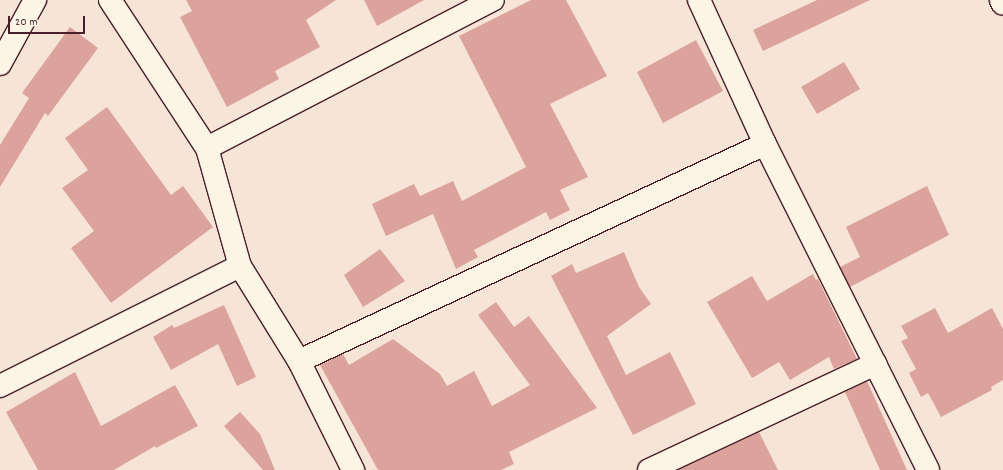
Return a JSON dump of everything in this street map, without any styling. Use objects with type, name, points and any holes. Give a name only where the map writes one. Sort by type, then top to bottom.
[{"type":"street","points":[[0,64],[35,0]]},
{"type":"street","points":[[110,0],[207,148],[240,266],[299,360],[352,470]]},
{"type":"street","points":[[207,148],[493,0]]},
{"type":"street","points":[[699,0],[765,144],[928,470]]},
{"type":"street","points":[[1001,0],[1003,4]]},
{"type":"street","points":[[299,360],[765,144]]},
{"type":"street","points":[[0,386],[240,266]]},
{"type":"street","points":[[649,470],[875,364]]},
{"type":"building","points":[[186,0],[336,0],[306,20],[320,47],[275,71],[279,79],[227,107],[180,17],[192,11]]},
{"type":"building","points":[[364,0],[424,0],[377,26]]},
{"type":"building","points":[[531,0],[566,0],[607,76],[550,104],[588,177],[560,190],[570,210],[550,220],[546,212],[474,250],[478,257],[456,269],[433,214],[386,236],[372,204],[414,184],[420,196],[453,181],[462,201],[526,167],[459,36]]},
{"type":"building","points":[[817,0],[870,0],[763,51],[753,30]]},
{"type":"building","points":[[70,27],[98,48],[48,116],[45,113],[0,187],[0,145],[29,98],[22,93]]},
{"type":"building","points":[[696,40],[723,91],[663,123],[637,72]]},
{"type":"building","points":[[844,62],[860,89],[817,114],[801,87]]},
{"type":"building","points":[[107,107],[171,195],[183,186],[213,227],[111,303],[71,248],[94,231],[62,188],[88,170],[65,138]]},
{"type":"building","points":[[927,186],[949,235],[850,287],[840,267],[860,257],[846,227]]},
{"type":"building","points":[[380,249],[405,281],[363,307],[344,275]]},
{"type":"building","points":[[624,252],[639,287],[651,304],[607,336],[626,375],[670,352],[696,404],[633,435],[551,276],[572,264],[576,273]]},
{"type":"building","points":[[813,274],[816,280],[818,279],[857,359],[834,369],[829,357],[790,380],[779,362],[752,378],[707,302],[752,276],[767,301]]},
{"type":"building","points":[[496,302],[514,327],[529,316],[597,408],[509,452],[514,464],[501,470],[378,470],[320,365],[343,354],[349,365],[393,339],[440,374],[447,386],[474,371],[492,406],[530,385],[478,315]]},
{"type":"building","points":[[224,305],[256,377],[237,386],[218,344],[171,370],[153,337],[172,325],[174,328]]},
{"type":"building","points":[[935,308],[948,333],[992,308],[1003,329],[1003,380],[991,387],[992,390],[941,417],[928,393],[921,397],[909,373],[916,369],[901,341],[908,338],[901,326]]},
{"type":"building","points":[[75,372],[101,426],[175,385],[198,426],[156,448],[155,446],[114,470],[38,470],[6,412]]},
{"type":"building","points":[[867,381],[907,470],[880,470],[845,392]]},
{"type":"building","points":[[240,412],[260,434],[275,470],[263,470],[224,426]]},
{"type":"building","points":[[759,432],[778,470],[678,470]]}]
